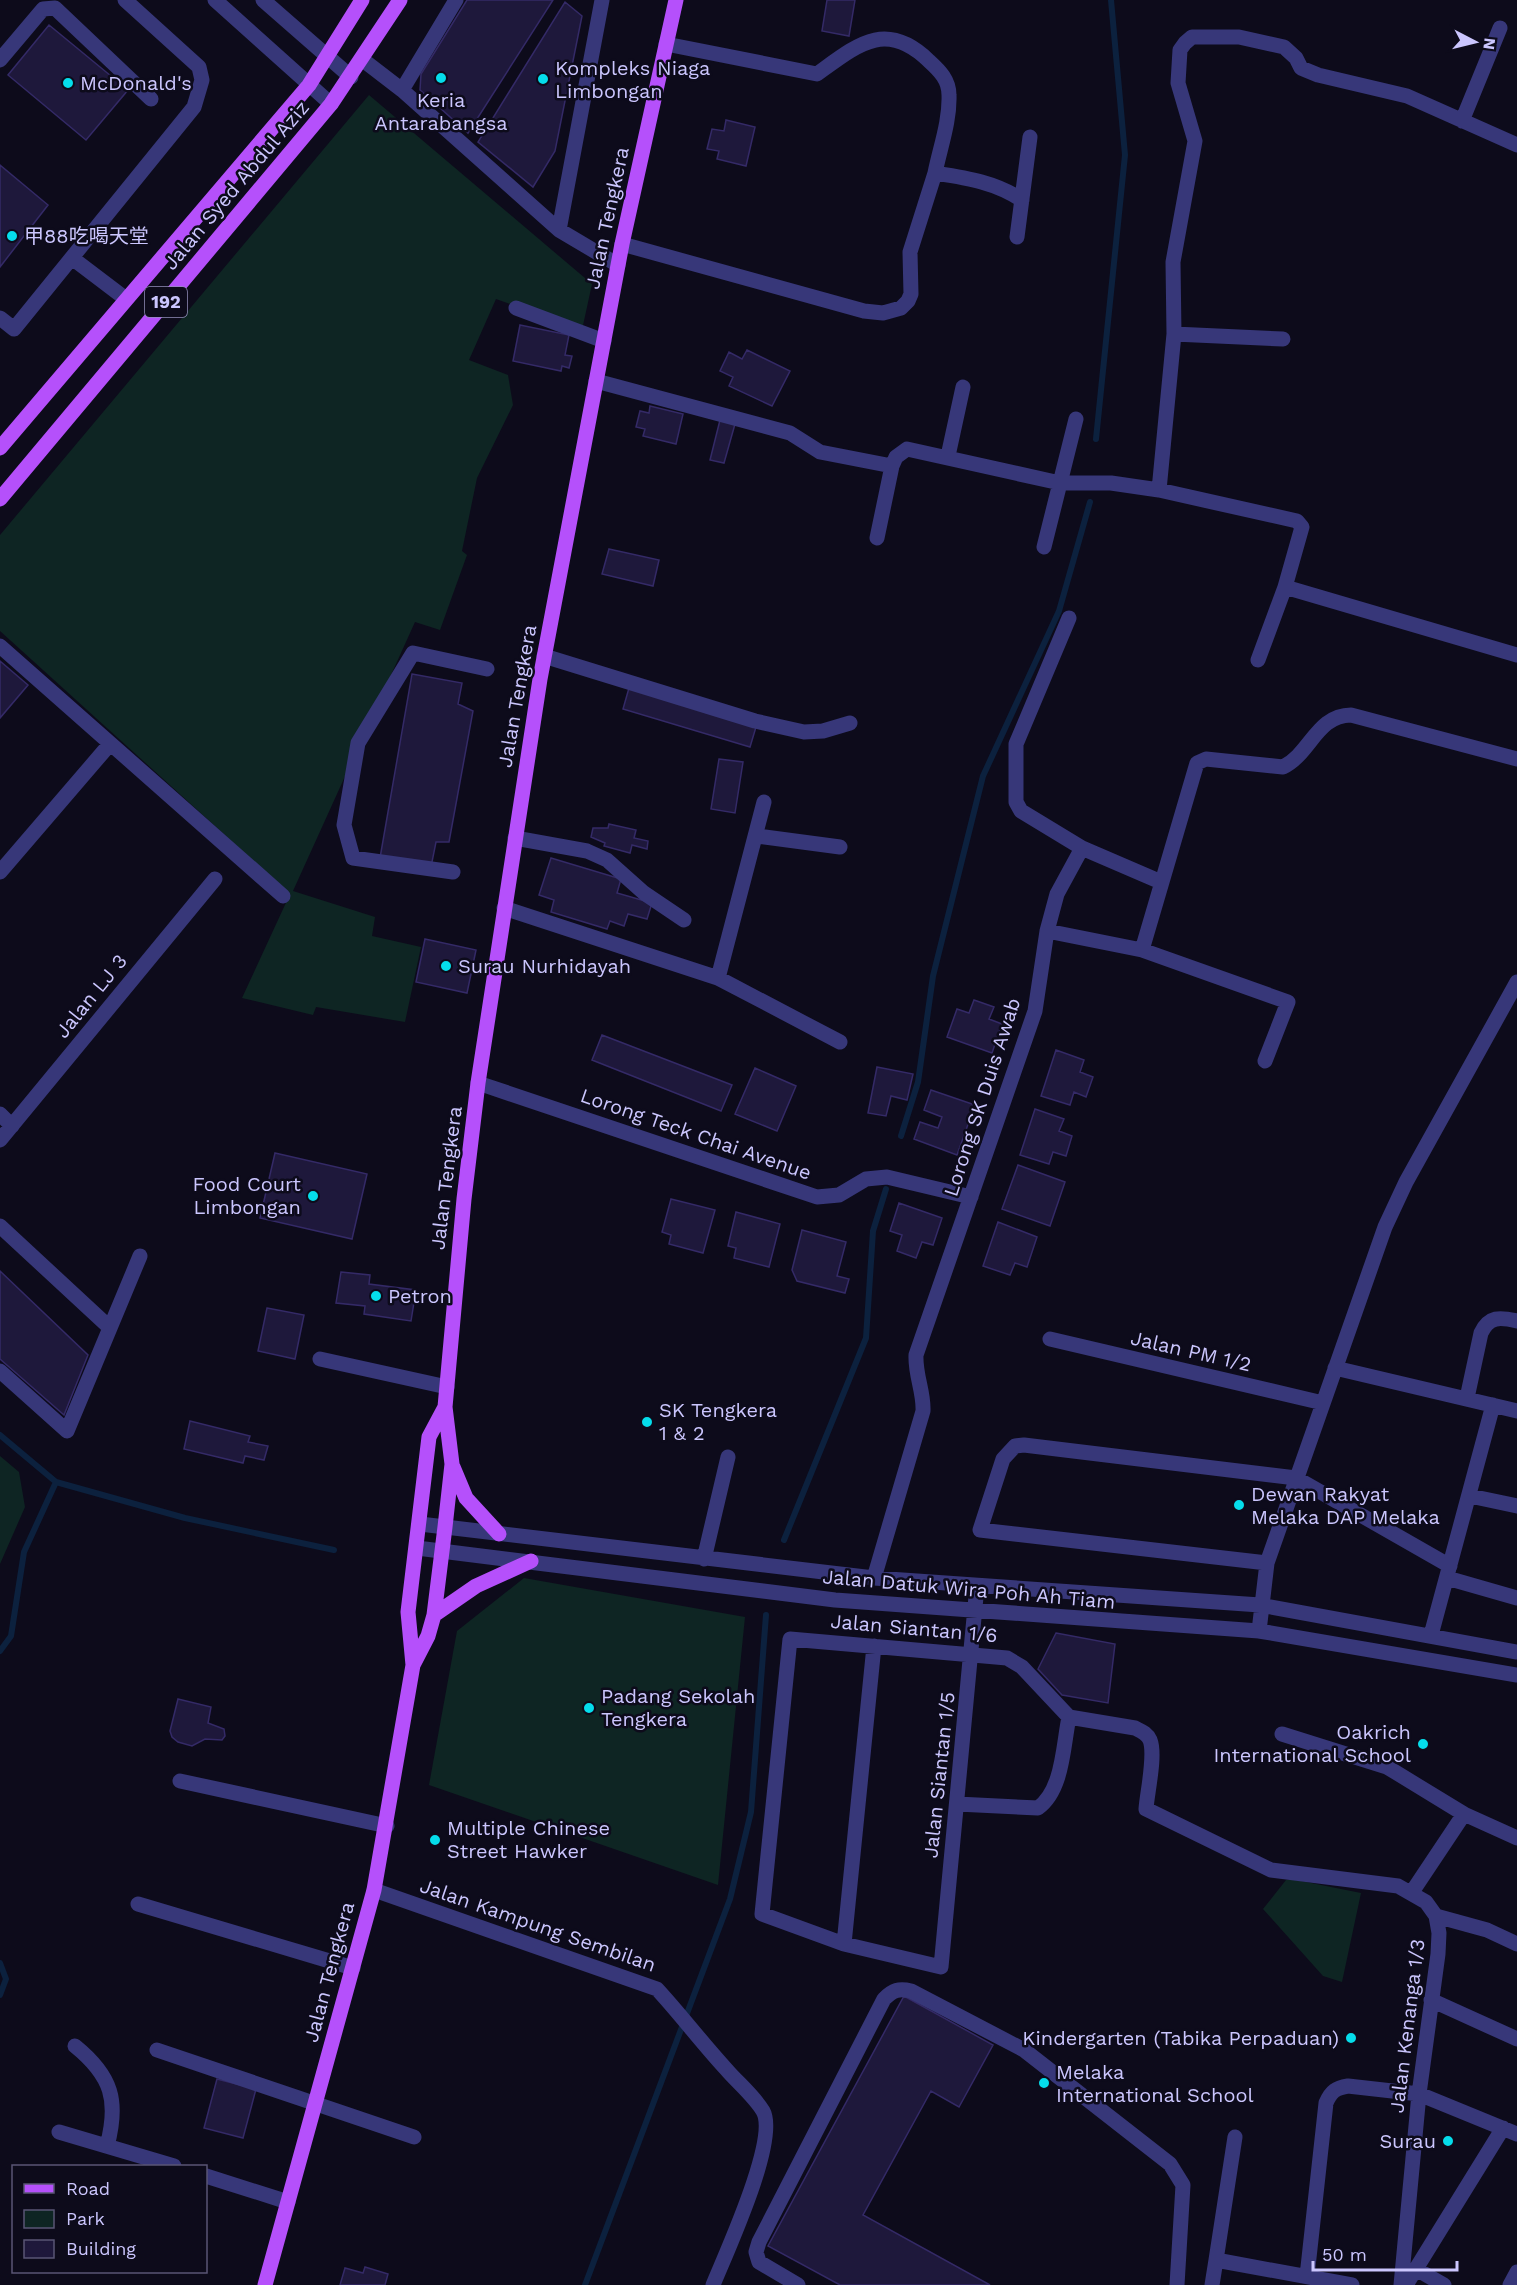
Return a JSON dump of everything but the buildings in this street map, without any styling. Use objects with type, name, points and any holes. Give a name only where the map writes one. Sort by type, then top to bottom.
[{"type":"main road","name":"Jalan Syed Abdul Aziz","points":[[0,448],[309,85],[362,0]]},
{"type":"main road","name":"Jalan Syed Abdul Aziz","points":[[0,499],[331,104],[363,60],[400,0]]},
{"type":"main road","name":"Jalan Tengkera","points":[[413,1665],[428,1636],[434,1615],[445,1527],[452,1464],[445,1407],[464,1199],[478,1083],[515,838],[544,656],[622,244],[676,0]]},
{"type":"main road","name":"Jalan Tengkera","points":[[266,2285],[374,1890],[387,1826],[413,1665],[408,1612],[429,1437],[445,1407]]},
{"type":"main road","points":[[452,1464],[466,1498],[499,1534]]},
{"type":"main road","points":[[434,1615],[476,1586],[531,1561]]},
{"type":"street","points":[[0,318],[14,329],[194,107],[200,93],[200,67],[125,0]]},
{"type":"street","points":[[215,0],[331,104]]},
{"type":"street","points":[[263,0],[351,77]]},
{"type":"street","points":[[402,90],[456,0]]},
{"type":"street","points":[[559,230],[602,0]]},
{"type":"street","points":[[0,60],[43,9],[55,8],[151,99]]},
{"type":"street","points":[[1462,121],[1500,28]]},
{"type":"street","points":[[622,244],[864,310],[883,313],[901,308],[911,294],[910,252],[935,173],[949,94],[945,77],[909,44],[880,37],[849,50],[817,74],[666,44]]},
{"type":"street","points":[[1159,490],[1174,334],[1173,262],[1195,141],[1178,83],[1178,65],[1185,42],[1192,37],[1239,37],[1284,47],[1296,58],[1301,69],[1407,96],[1517,145]]},
{"type":"street","points":[[363,60],[402,90],[559,230],[618,266]]},
{"type":"street","points":[[1017,237],[1030,137]]},
{"type":"street","points":[[935,173],[986,182],[1005,189],[1022,200]]},
{"type":"street","points":[[72,258],[126,299]]},
{"type":"street","points":[[516,308],[604,341]]},
{"type":"street","points":[[1174,334],[1283,339]]},
{"type":"street","points":[[596,381],[790,433],[820,452],[891,466]]},
{"type":"street","points":[[948,456],[963,387]]},
{"type":"street","points":[[1044,547],[1076,419]]},
{"type":"street","points":[[877,538],[891,466],[896,457],[908,449],[948,456],[1060,483],[1111,483],[1159,490],[1297,521],[1302,527],[1285,587],[1258,660]]},
{"type":"street","points":[[1285,587],[1517,655]]},
{"type":"street","points":[[1069,618],[1016,744],[1016,802],[1021,811],[1082,848],[1161,882]]},
{"type":"street","points":[[0,646],[283,896]]},
{"type":"street","points":[[453,872],[353,858],[344,825],[358,743],[413,653],[487,669]]},
{"type":"street","points":[[544,656],[755,721],[794,730],[823,731],[850,723]]},
{"type":"street","points":[[1142,950],[1197,763],[1206,759],[1218,758],[1283,767],[1329,720],[1341,715],[1351,715],[1517,759]]},
{"type":"street","points":[[0,872],[110,744]]},
{"type":"street","points":[[718,978],[757,836],[764,802]]},
{"type":"street","points":[[757,836],[840,847]]},
{"type":"street","points":[[515,838],[587,851],[607,860],[633,885],[684,920]]},
{"type":"street","name":"Lorong SK Duis Awab","points":[[874,1578],[923,1411],[923,1399],[915,1372],[916,1355],[1035,1011],[1047,931],[1057,894],[1082,848]]},
{"type":"street","name":"Jalan LJ 3","points":[[0,1140],[215,879]]},
{"type":"street","points":[[504,908],[718,978],[840,1042]]},
{"type":"street","points":[[1047,931],[1142,950],[1288,1002],[1265,1061]]},
{"type":"street","points":[[1259,1631],[1260,1605],[1267,1563],[1385,1227],[1406,1182],[1517,982]]},
{"type":"street","name":"Lorong Teck Chai Avenue","points":[[478,1083],[817,1197],[839,1195],[866,1179],[887,1178],[971,1197]]},
{"type":"street","points":[[0,1114],[12,1126]]},
{"type":"street","points":[[0,1226],[109,1327]]},
{"type":"street","points":[[0,1371],[67,1431],[140,1256]]},
{"type":"street","points":[[1467,1398],[1481,1333],[1486,1324],[1495,1318],[1517,1321]]},
{"type":"street","name":"Jalan PM 1/2","points":[[1050,1339],[1323,1403]]},
{"type":"street","points":[[320,1359],[447,1387]]},
{"type":"street","points":[[1335,1368],[1517,1411]]},
{"type":"street","points":[[1431,1635],[1493,1405]]},
{"type":"street","points":[[1267,1563],[980,1530],[1003,1459],[1015,1446],[1296,1478],[1449,1572],[1517,1598]]},
{"type":"street","points":[[704,1559],[728,1457]]},
{"type":"street","points":[[1470,1496],[1517,1506]]},
{"type":"street","name":"Jalan Datuk Wira Poh Ah Tiam","points":[[420,1524],[874,1578],[1260,1605],[1517,1652]]},
{"type":"street","name":"Jalan Datuk Wira Poh Ah Tiam","points":[[417,1548],[835,1600],[1259,1631],[1517,1676]]},
{"type":"street","name":"Jalan Siantan 1/5","points":[[844,1944],[941,1967],[977,1586]]},
{"type":"street","name":"Jalan Siantan 1/6","points":[[844,1944],[762,1914],[790,1639],[972,1653],[1007,1658],[1022,1667],[1069,1717]]},
{"type":"street","points":[[844,1944],[874,1646]]},
{"type":"street","points":[[957,1804],[1038,1808],[1048,1800],[1054,1789],[1069,1717],[1135,1728],[1144,1732],[1150,1740],[1152,1750],[1146,1809],[1256,1864],[1286,1873],[1380,1882],[1412,1892],[1426,1902],[1436,1916],[1487,1930],[1517,1944]]},
{"type":"street","points":[[1282,1734],[1387,1767],[1464,1814],[1517,1838]]},
{"type":"street","points":[[180,1781],[387,1826]]},
{"type":"street","points":[[1412,1892],[1464,1814]]},
{"type":"street","name":"Jalan Kampung Sembilan","points":[[374,1890],[657,1989],[764,2112],[766,2136],[760,2165],[713,2285]]},
{"type":"street","points":[[138,1904],[353,1968]]},
{"type":"street","name":"Jalan Kenanga 1/3","points":[[1401,2285],[1419,2094],[1438,1954],[1439,1933],[1436,1916]]},
{"type":"street","points":[[798,2285],[759,2262],[756,2252],[759,2242],[884,1999],[891,1992],[901,1988],[911,1991],[1024,2050],[1170,2164],[1184,2185],[1177,2285]]},
{"type":"street","points":[[1431,2000],[1517,2039]]},
{"type":"street","points":[[75,2046],[100,2071],[111,2094],[114,2114],[106,2146]]},
{"type":"street","points":[[157,2050],[414,2137]]},
{"type":"street","points":[[1307,2276],[1326,2103],[1330,2094],[1338,2087],[1348,2086],[1419,2094],[1510,2131],[1406,2285]]},
{"type":"street","points":[[59,2132],[106,2146],[143,2162],[166,2165]]},
{"type":"street","points":[[1212,2285],[1235,2137]]},
{"type":"street","points":[[207,2176],[288,2202]]},
{"type":"street","points":[[1216,2260],[1352,2285]]},
{"type":"street","points":[[1416,2269],[1444,2285]]},
{"type":"street","points":[[1509,2285],[1517,2272]]},
{"type":"green space","points":[[369,95],[592,284],[582,330],[496,299],[469,360],[508,375],[513,405],[477,478],[462,551],[467,555],[440,630],[415,622],[293,891],[375,917],[372,936],[421,947],[405,1022],[316,1007],[313,1015],[242,998],[290,894],[0,631],[0,535]]},
{"type":"green space","points":[[0,1456],[19,1472],[25,1507],[0,1564]]},
{"type":"green space","name":"Padang Sekolah Tengkera","points":[[524,1578],[745,1617],[718,1885],[429,1785],[457,1631]]},
{"type":"green space","points":[[1286,1880],[1361,1893],[1342,1982],[1323,1976],[1263,1909]]},
{"type":"waterway","points":[[1096,439],[1125,155],[1111,0]]},
{"type":"waterway","points":[[901,1136],[918,1082],[933,976],[983,776],[1059,611],[1090,502]]},
{"type":"waterway","points":[[784,1540],[866,1338],[873,1231],[886,1189]]},
{"type":"waterway","points":[[0,1435],[56,1482],[185,1518],[334,1550]]},
{"type":"waterway","points":[[0,1651],[11,1636],[24,1552],[56,1482]]},
{"type":"waterway","points":[[585,2285],[730,1899],[751,1812],[766,1615]]},
{"type":"waterway","points":[[0,1963],[6,1979],[0,1995]]},
{"type":"place","name":"Keria Antarabangsa","points":[[441,78]]},
{"type":"place","name":"Kompleks Niaga Limbongan","points":[[543,79]]},
{"type":"place","name":"McDonald's","points":[[68,83]]},
{"type":"place","name":"甲88吃喝天堂","points":[[12,236]]},
{"type":"place","name":"Surau Nurhidayah","points":[[446,966]]},
{"type":"place","name":"Food Court Limbongan","points":[[313,1196]]},
{"type":"place","name":"Petron","points":[[376,1296]]},
{"type":"place","name":"SK Tengkera 1 & 2","points":[[647,1422]]},
{"type":"place","name":"Dewan Rakyat Melaka DAP Melaka","points":[[1239,1505]]},
{"type":"place","name":"Padang Sekolah Tengkera","points":[[589,1708]]},
{"type":"place","name":"Oakrich International School","points":[[1423,1744]]},
{"type":"place","name":"Multiple Chinese Street Hawker","points":[[435,1840]]},
{"type":"place","name":"Kindergarten (Tabika Perpaduan)","points":[[1351,2038]]},
{"type":"place","name":"Melaka International School","points":[[1044,2083]]},
{"type":"place","name":"Surau","points":[[1448,2141]]}]
